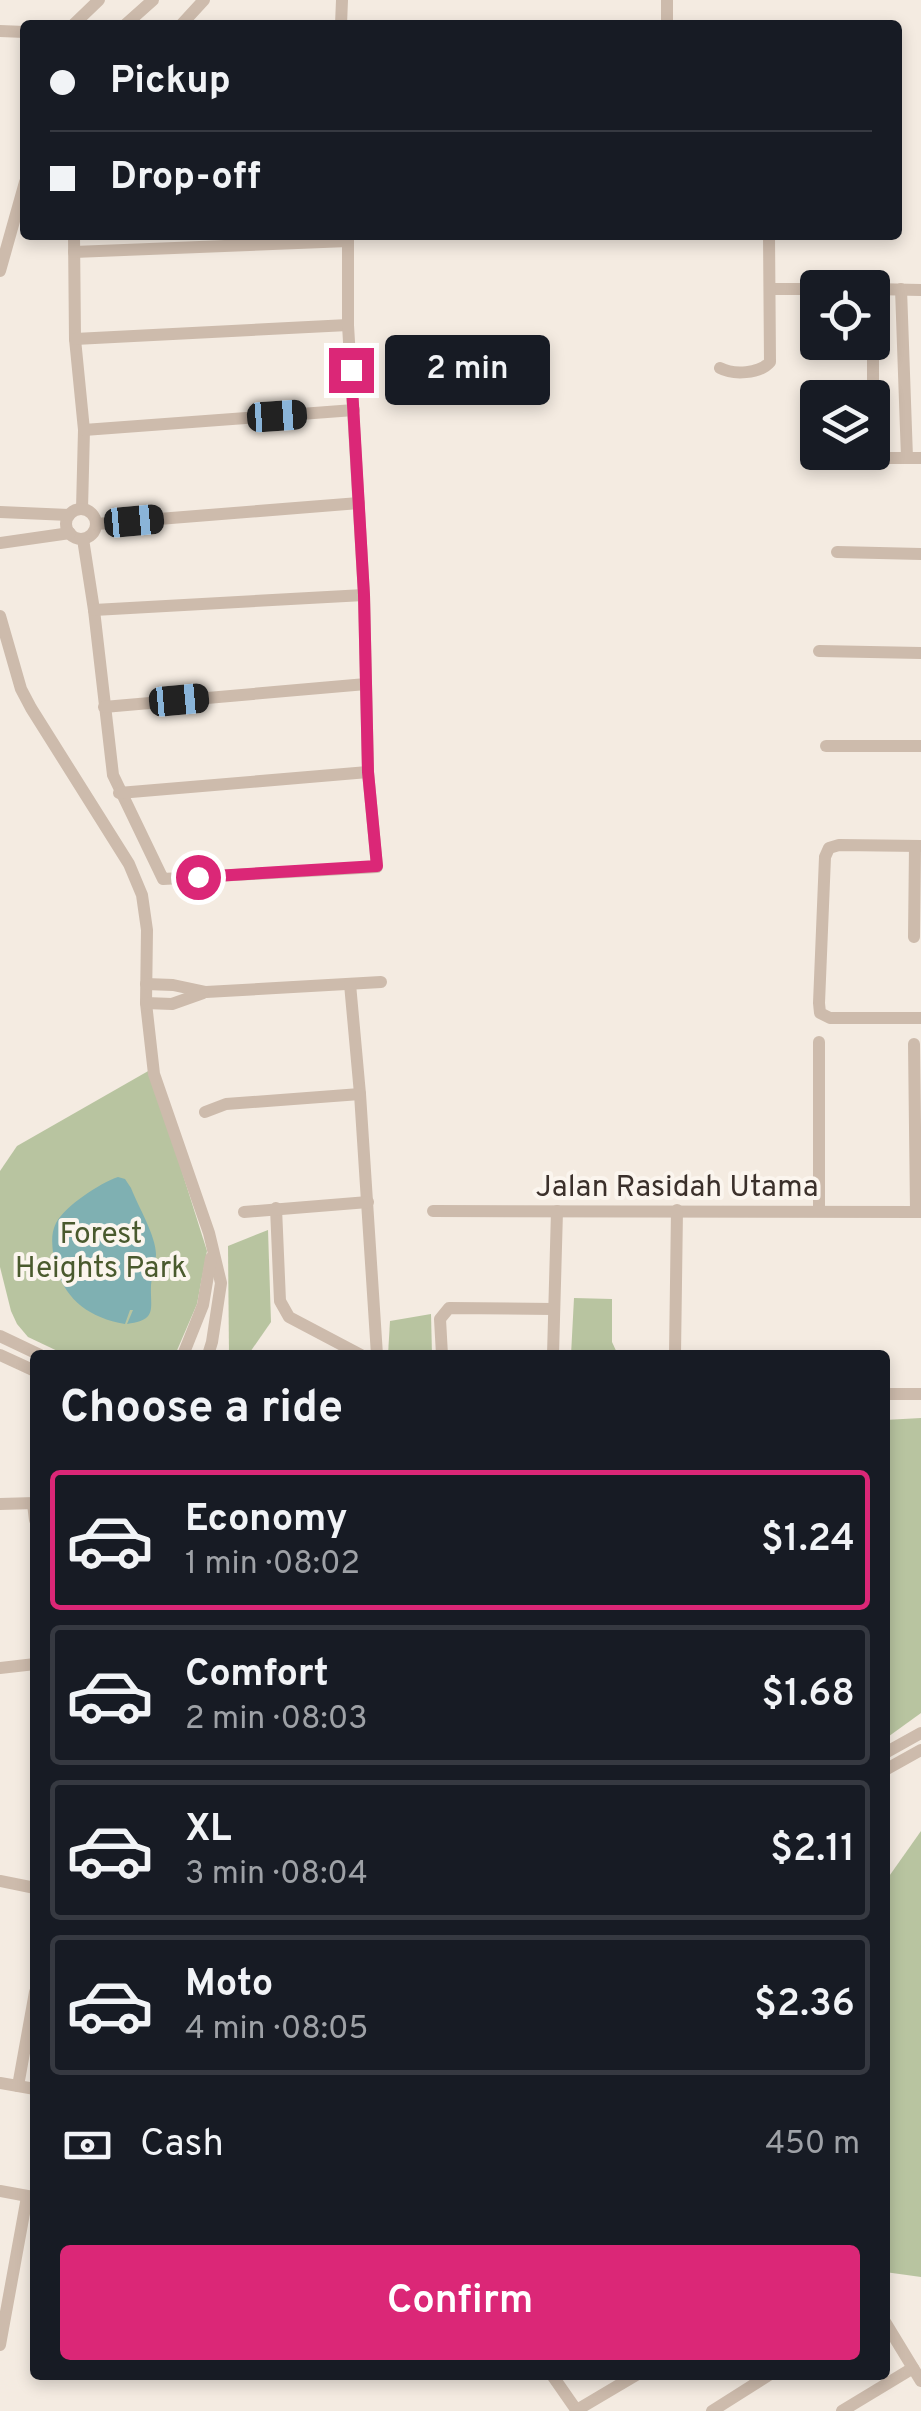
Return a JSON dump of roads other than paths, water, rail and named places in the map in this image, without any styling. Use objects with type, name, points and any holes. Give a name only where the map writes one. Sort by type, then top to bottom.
[{"type":"street","points":[[78,20],[99,0]]},
{"type":"street","points":[[131,20],[153,0]]},
{"type":"street","points":[[186,20],[204,0]]},
{"type":"street","points":[[0,270],[20,200]]},
{"type":"street","points":[[74,240],[75,339],[84,430],[76,512],[66,524],[76,536],[94,610],[112,776],[163,879],[377,866],[368,772],[364,595],[348,325],[348,240]]},
{"type":"street","points":[[74,252],[309,240]]},
{"type":"street","points":[[720,368],[764,368],[770,362],[769,240]]},
{"type":"street","points":[[770,289],[800,289]]},
{"type":"street","points":[[890,290],[921,290]]},
{"type":"street","points":[[901,290],[914,458]]},
{"type":"street","points":[[75,339],[348,325]]},
{"type":"street","points":[[84,430],[354,410]]},
{"type":"street","points":[[96,524],[359,503]]},
{"type":"street","points":[[0,512],[90,512],[96,524],[94,532],[76,536],[0,543]]},
{"type":"street","points":[[837,552],[921,554]]},
{"type":"street","points":[[94,610],[364,595]]},
{"type":"street","points":[[0,616],[21,688],[31,708],[130,864],[142,895],[147,930],[146,1003],[154,1074],[221,1283],[210,1350]]},
{"type":"street","points":[[819,651],[921,653]]},
{"type":"street","points":[[104,707],[366,684]]},
{"type":"street","points":[[826,746],[921,746]]},
{"type":"street","points":[[120,793],[368,772]]},
{"type":"street","points":[[914,937],[918,846],[829,848],[825,857],[820,1013],[830,1018],[921,1018]]},
{"type":"street","points":[[146,984],[206,992],[382,982]]},
{"type":"street","points":[[350,984],[377,1350]]},
{"type":"street","points":[[146,1003],[172,1004],[206,992]]},
{"type":"street","points":[[819,1042],[819,1210]]},
{"type":"street","points":[[914,1044],[918,1212]]},
{"type":"street","points":[[204,1112],[226,1104],[360,1094]]},
{"type":"street","points":[[244,1212],[368,1202]]},
{"type":"street","points":[[276,1208],[283,1310],[289,1318],[351,1350]]},
{"type":"street","name":"Jalan Rasidah Utama","points":[[433,1210],[918,1212]]},
{"type":"street","points":[[675,1350],[678,1210]]},
{"type":"street","points":[[553,1350],[557,1211]]},
{"type":"street","points":[[185,1350],[202,1305],[212,1251]]},
{"type":"street","points":[[442,1350],[440,1319],[449,1308],[553,1309]]},
{"type":"street","points":[[0,1336],[30,1350]]},
{"type":"street","points":[[0,1355],[30,1369]]},
{"type":"street","points":[[890,1394],[921,1394]]},
{"type":"street","points":[[0,1504],[30,1504]]},
{"type":"street","points":[[0,1668],[30,1665]]},
{"type":"street","points":[[890,1750],[921,1733]]},
{"type":"street","points":[[890,1767],[921,1750]]},
{"type":"street","points":[[0,1881],[30,1887]]},
{"type":"street","points":[[18,2086],[30,2020]]},
{"type":"street","points":[[0,2082],[30,2088]]},
{"type":"street","points":[[0,2191],[30,2197]]},
{"type":"street","points":[[0,2346],[5,2294],[30,2201]]},
{"type":"street","points":[[890,2331],[921,2381]]},
{"type":"street","points":[[842,2411],[912,2368]]},
{"type":"street","points":[[556,2380],[577,2410],[628,2380]]},
{"type":"street","points":[[712,2411],[760,2380]]},
{"type":"water","points":[[118,1177],[131,1188],[156,1254],[150,1312],[144,1320],[127,1324],[133,1310],[125,1324],[97,1316],[76,1301],[61,1280],[52,1246],[54,1227],[67,1209]]},
{"type":"park label","name":"Forest Heights Park","points":[[101,1250]]}]
